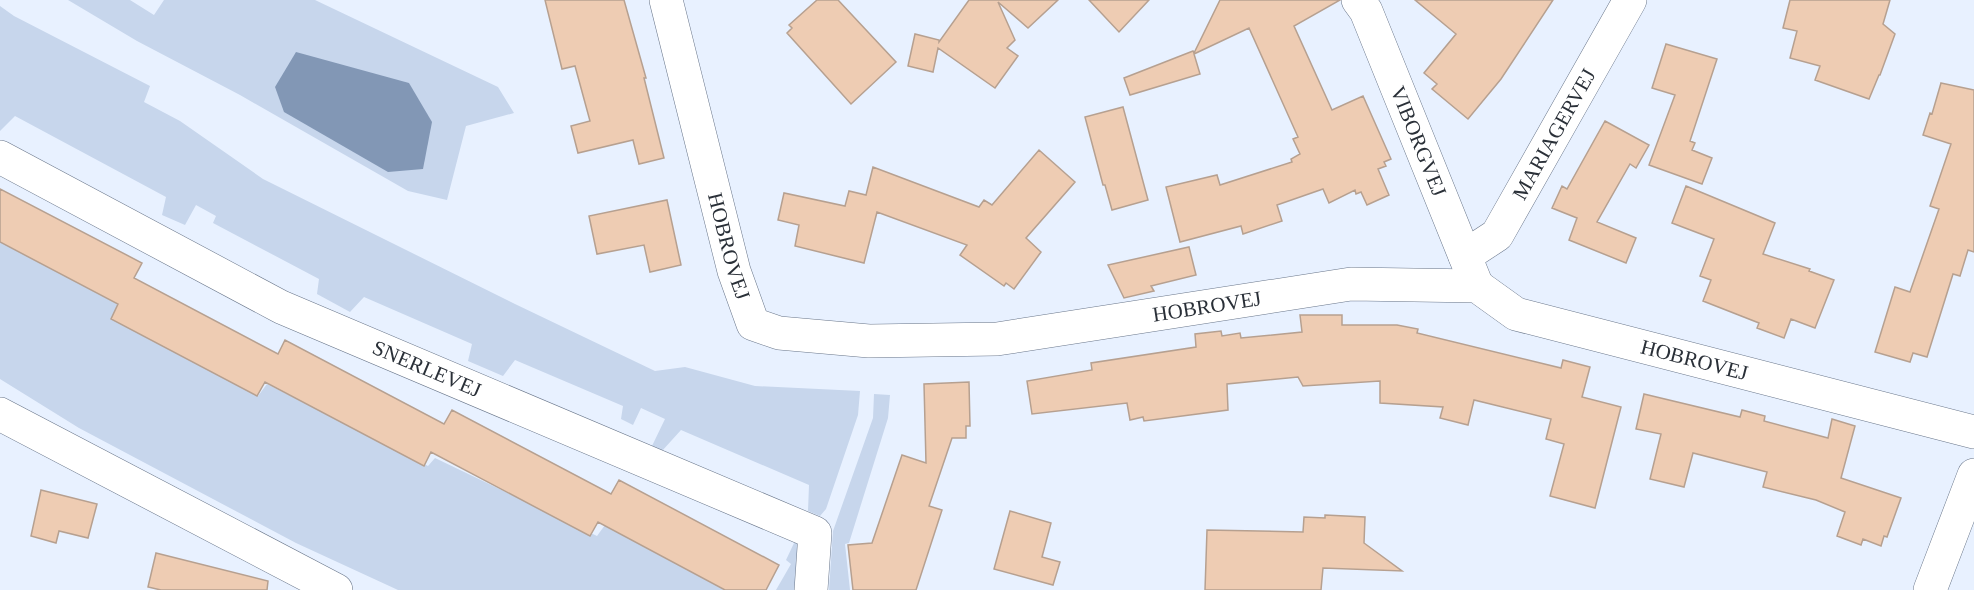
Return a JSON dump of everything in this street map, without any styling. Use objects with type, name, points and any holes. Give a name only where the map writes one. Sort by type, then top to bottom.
[{"type":"street","name":"HOBROVEJ","points":[[666,0],[734,272],[753,324],[779,333],[869,341],[997,339],[1351,284],[1477,286],[1516,314],[1974,432]]},
{"type":"street","name":"VIBORGVEJ","points":[[1358,0],[1366,11],[1477,286]]},
{"type":"street","name":"MARIAGERVEJ","points":[[1465,256],[1497,234],[1630,0]]},
{"type":"street","name":"SNERLEVEJ","points":[[0,157],[281,307],[815,533],[811,590]]},
{"type":"street","points":[[0,414],[336,590]]},
{"type":"street","points":[[1930,590],[1974,475]]},
{"type":"shaded area","points":[[68,0],[130,0],[154,15],[164,0],[315,0],[498,87],[514,113],[466,126],[447,200],[408,191],[240,95],[137,41]]},
{"type":"shaded area","points":[[0,6],[14,16],[150,86],[144,102],[180,121],[263,179],[655,371],[685,367],[755,386],[860,391],[858,415],[826,509],[820,516],[808,511],[809,485],[681,430],[662,451],[651,448],[665,419],[641,408],[633,425],[621,419],[623,406],[515,360],[503,376],[468,361],[472,344],[364,297],[350,312],[317,294],[319,279],[213,223],[216,216],[196,205],[185,225],[162,215],[166,197],[15,116],[0,131]]},
{"type":"shaded area","points":[[296,52],[409,83],[432,122],[423,169],[388,172],[284,112],[275,87]]},
{"type":"shaded area","points":[[0,240],[119,305],[113,319],[258,396],[267,384],[428,466],[435,458],[597,536],[605,525],[730,590],[398,590],[296,543],[79,428],[0,379]]},
{"type":"shaded area","points":[[874,394],[890,395],[888,418],[849,543],[845,544],[850,590],[829,590],[833,531],[873,418]]},
{"type":"shaded area","points":[[795,541],[801,543],[798,590],[776,590],[791,564],[786,560]]},
{"type":"building","points":[[545,0],[624,0],[646,78],[644,78],[664,158],[639,164],[633,140],[578,153],[571,126],[590,121],[575,66],[562,69]]},
{"type":"building","points":[[817,0],[838,0],[896,62],[851,104],[787,33],[792,28],[789,25]]},
{"type":"building","points":[[969,0],[1058,0],[1028,28],[998,2],[1015,40],[1007,48],[1018,56],[995,88],[938,48],[933,72],[908,66],[915,34],[939,40],[939,42]]},
{"type":"building","points":[[1089,0],[1149,0],[1119,32]]},
{"type":"building","points":[[1220,0],[1340,0],[1294,26],[1332,110],[1363,96],[1391,159],[1384,162],[1386,166],[1378,169],[1389,195],[1367,205],[1361,192],[1356,194],[1355,190],[1329,203],[1323,189],[1277,205],[1282,221],[1243,234],[1241,226],[1180,242],[1166,187],[1217,175],[1220,185],[1292,162],[1291,159],[1300,154],[1293,139],[1298,137],[1249,28],[1194,54],[1200,74],[1130,95],[1124,78],[1193,51],[1194,53]]},
{"type":"building","points":[[1415,0],[1553,0],[1501,79],[1468,119],[1432,89],[1437,84],[1424,73],[1456,34]]},
{"type":"building","points":[[1790,0],[1890,0],[1883,24],[1895,34],[1869,99],[1815,80],[1820,66],[1790,58],[1797,31],[1783,28]]},
{"type":"building","points":[[1666,44],[1717,59],[1690,141],[1695,143],[1692,150],[1712,158],[1702,184],[1649,165],[1675,95],[1652,88]]},
{"type":"building","points":[[1941,83],[1974,90],[1974,252],[1968,250],[1960,276],[1953,274],[1927,357],[1913,353],[1910,362],[1875,352],[1895,287],[1910,292],[1939,209],[1930,206],[1951,144],[1923,135]]},
{"type":"building","points":[[1123,107],[1148,200],[1112,210],[1085,117]]},
{"type":"building","points":[[1605,121],[1649,145],[1636,168],[1630,164],[1597,222],[1636,238],[1626,263],[1569,240],[1577,218],[1552,208],[1562,186],[1567,189]]},
{"type":"building","points":[[1039,150],[1075,182],[1026,238],[1041,252],[1014,289],[1006,283],[1004,286],[960,255],[967,245],[877,212],[864,263],[795,246],[799,225],[778,220],[784,193],[845,206],[849,191],[866,195],[873,167],[979,207],[984,200],[992,205]]},
{"type":"building","points":[[1686,186],[1775,223],[1763,254],[1810,269],[1809,271],[1834,280],[1815,328],[1791,319],[1784,338],[1757,328],[1759,323],[1703,301],[1711,280],[1700,276],[1714,239],[1672,223]]},
{"type":"building","points":[[0,189],[142,263],[134,278],[278,354],[285,340],[444,424],[452,410],[611,494],[619,480],[779,565],[766,590],[725,590],[598,522],[590,536],[431,452],[424,466],[265,382],[257,396],[111,319],[118,304],[0,242]]},
{"type":"building","points":[[667,200],[681,265],[650,272],[644,245],[597,254],[589,216]]},
{"type":"building","points":[[1189,247],[1196,275],[1151,286],[1154,291],[1124,298],[1108,265]]},
{"type":"building","points":[[1300,315],[1342,315],[1342,325],[1397,325],[1418,329],[1417,333],[1561,368],[1563,360],[1590,367],[1582,397],[1621,407],[1595,508],[1550,496],[1564,444],[1546,439],[1551,419],[1474,400],[1468,425],[1440,418],[1443,407],[1380,403],[1380,381],[1303,386],[1298,377],[1227,384],[1228,410],[1144,421],[1143,417],[1130,420],[1127,403],[1032,414],[1027,381],[1092,370],[1091,363],[1196,347],[1195,334],[1221,331],[1222,336],[1240,333],[1241,338],[1302,332]]},
{"type":"building","points":[[969,382],[970,426],[966,426],[966,438],[952,438],[929,506],[942,510],[916,590],[853,590],[848,545],[872,543],[902,455],[926,463],[924,384]]},
{"type":"building","points":[[1644,394],[1740,417],[1742,410],[1765,416],[1764,421],[1828,438],[1832,419],[1855,426],[1841,478],[1901,498],[1887,537],[1884,536],[1881,546],[1863,539],[1861,545],[1837,536],[1845,512],[1816,500],[1763,487],[1767,472],[1693,453],[1684,487],[1650,479],[1661,434],[1636,429]]},
{"type":"building","points":[[41,490],[97,504],[88,538],[59,531],[56,543],[31,536]]},
{"type":"building","points":[[1010,511],[1051,523],[1042,557],[1060,562],[1053,585],[994,569]]},
{"type":"building","points":[[1325,515],[1365,517],[1364,543],[1402,571],[1323,568],[1321,590],[1205,590],[1207,530],[1303,532],[1304,517],[1325,518]]},
{"type":"building","points":[[156,553],[268,581],[267,590],[161,590],[148,587]]}]
